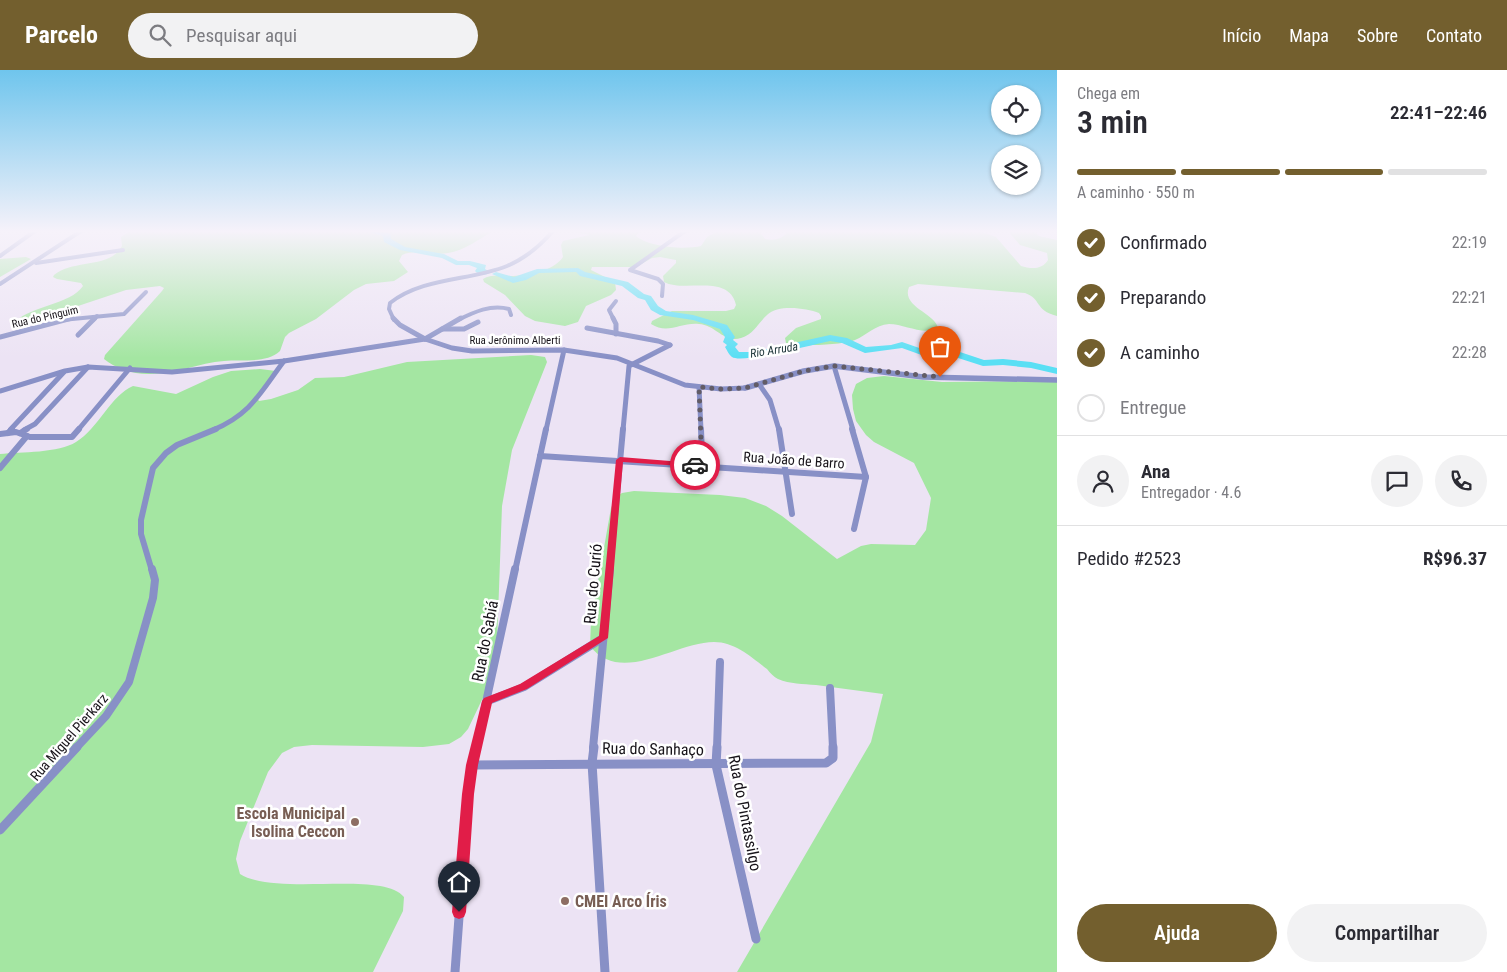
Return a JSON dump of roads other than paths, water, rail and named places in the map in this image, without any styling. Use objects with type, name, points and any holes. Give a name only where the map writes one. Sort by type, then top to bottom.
[{"type":"street","points":[[0,284],[17,273]]},
{"type":"street","points":[[481,273],[444,280],[395,298],[388,307],[393,319],[425,339],[472,313],[496,307],[506,307],[511,315]]},
{"type":"street","points":[[640,273],[658,279],[662,284],[662,296]]},
{"type":"street","name":"Rua do Pinguim","points":[[0,337],[64,320],[124,314],[146,292]]},
{"type":"street","points":[[616,301],[609,310],[616,324],[616,334]]},
{"type":"street","points":[[78,335],[97,316]]},
{"type":"street","points":[[441,330],[464,328],[478,322]]},
{"type":"street","points":[[587,328],[658,341],[670,345],[632,363]]},
{"type":"street","name":"Rua Jerônimo Alberti","points":[[0,391],[65,371],[88,367],[172,372],[284,361],[425,339],[452,348],[472,351],[564,350],[616,358],[678,382],[699,387],[721,389],[745,388],[804,371],[834,366],[923,377],[1057,380]]},
{"type":"street","name":"Rua do Sabiá","points":[[455,972],[468,794],[472,765],[488,701],[496,651],[564,350]]},
{"type":"street","name":"Rua Miguel Pierkarz","points":[[0,830],[106,716],[129,682],[154,598],[155,580],[141,534],[141,520],[153,468],[166,453],[177,446],[228,424],[248,410],[284,361]]},
{"type":"street","name":"Rua do Curió","points":[[605,972],[592,763],[629,366],[632,363]]},
{"type":"street","points":[[834,366],[866,477],[854,529]]},
{"type":"street","points":[[20,433],[35,424],[88,367]]},
{"type":"street","points":[[0,434],[8,432],[27,436],[72,437],[130,368]]},
{"type":"street","points":[[8,432],[65,371]]},
{"type":"street","points":[[759,384],[770,400],[777,419],[792,514]]},
{"type":"street","points":[[699,387],[702,484]]},
{"type":"street","points":[[0,468],[27,436]]},
{"type":"street","name":"Rua João de Barro","points":[[540,456],[866,477]]},
{"type":"street","points":[[488,701],[524,687],[603,638]]},
{"type":"street","name":"Rua do Pintassilgo","points":[[720,662],[716,765],[756,939]]},
{"type":"street","name":"Rua do Sanhaço","points":[[472,765],[592,763],[716,765],[830,762],[832,758],[830,688]]},
{"type":"waterway","name":"Rio Arruda","points":[[496,274],[513,280],[533,273]]},
{"type":"waterway","name":"Rio Arruda","points":[[582,273],[625,284],[641,296],[648,298],[654,308],[663,313],[685,316],[724,327],[730,337],[728,342],[733,344],[730,347],[736,355],[753,355],[830,338],[844,340],[865,350],[892,348],[902,345],[927,354],[950,355],[954,353],[983,363],[1003,362],[1031,365],[1057,371]]},
{"type":"place","name":"Escola Municipal Isolina Ceccon","points":[[355,822]]},
{"type":"place","name":"CMEI Arco Íris","points":[[565,901]]}]
